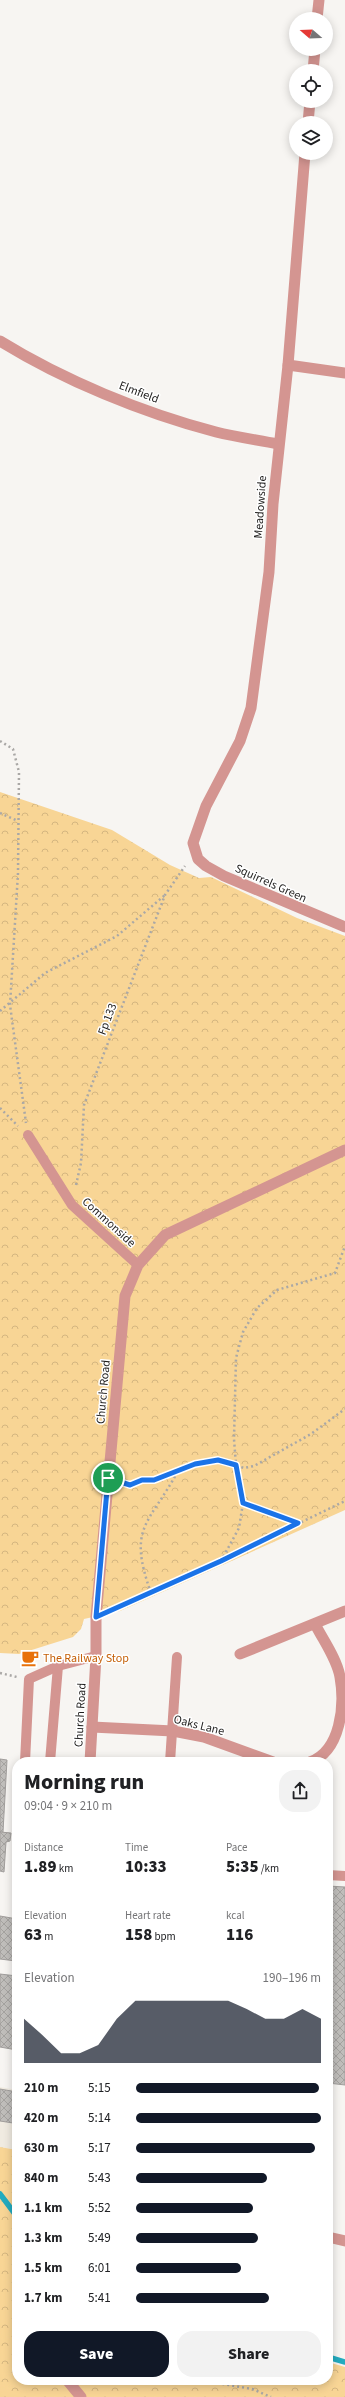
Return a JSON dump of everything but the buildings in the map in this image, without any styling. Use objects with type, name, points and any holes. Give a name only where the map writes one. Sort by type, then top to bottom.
[{"type":"street","points":[[318,12],[319,0]]},
{"type":"street","name":"Meadowside","points":[[194,851],[193,843],[197,829],[240,741],[251,708],[269,572],[278,444],[288,365],[304,160]]},
{"type":"street","name":"Elmfield","points":[[0,341],[32,359],[103,392],[155,413],[216,432],[278,444]]},
{"type":"street","points":[[288,365],[345,373]]},
{"type":"street","name":"Squirrels Green","points":[[194,851],[206,866],[224,876],[345,927]]},
{"type":"street","name":"Church Road","points":[[90,1757],[96,1656],[96,1617],[125,1296],[138,1265],[165,1236],[345,1150]]},
{"type":"street","points":[[240,1654],[345,1611]]},
{"type":"street","points":[[315,1624],[340,1677],[341,1698],[340,1721],[333,1740],[318,1757]]},
{"type":"street","name":"Oaks Lane","points":[[92,1727],[173,1731],[204,1737],[259,1757]]},
{"type":"street","points":[[333,2238],[345,2241]]},
{"type":"street","points":[[71,2385],[81,2397]]},
{"type":"lane","name":"Commonside","points":[[28,1135],[72,1205],[138,1265]]},
{"type":"lane","points":[[25,1757],[29,1679],[58,1666],[96,1656]]},
{"type":"lane","points":[[170,1757],[177,1657]]},
{"type":"lane","points":[[50,1757],[58,1666]]},
{"type":"lane","points":[[333,1875],[345,1876]]},
{"type":"path","points":[[0,741],[14,750],[19,772],[18,873],[10,1005],[28,1135]]},
{"type":"path","points":[[0,814],[18,821]]},
{"type":"path","name":"Fp 133","points":[[72,1205],[81,1163],[84,1105],[165,895],[194,851]]},
{"type":"path","points":[[0,1011],[10,1005],[45,973],[117,936],[165,895]]},
{"type":"path","points":[[0,1108],[28,1135]]},
{"type":"path","points":[[221,1561],[239,1528],[243,1503],[236,1465],[234,1440],[236,1358],[243,1332],[257,1308],[277,1290],[335,1273],[345,1246]]},
{"type":"path","points":[[108,1478],[130,1485],[142,1480],[154,1480],[195,1464],[218,1460],[244,1468],[254,1466],[311,1434],[345,1409]]},
{"type":"path","points":[[151,1593],[139,1553],[141,1537],[150,1514],[178,1471]]},
{"type":"path","points":[[96,1617],[221,1561],[345,1500]]},
{"type":"path","points":[[243,1503],[298,1523]]},
{"type":"path","points":[[229,2385],[252,2389],[271,2397]]},
{"type":"shaded area","points":[[0,2087],[12,2089],[12,2149],[0,2147]]},
{"type":"green space","points":[[0,792],[112,830],[170,865],[199,878],[211,877],[297,918],[345,936],[345,1510],[120,1611],[84,1619],[81,1629],[73,1637],[19,1654],[0,1653]]},
{"type":"green space","points":[[0,2147],[12,2149],[12,2385],[333,2385],[333,2363],[345,2367],[345,2397],[0,2397]]},
{"type":"waterway","points":[[0,2194],[12,2210]]},
{"type":"waterway","points":[[333,2358],[345,2362]]},
{"type":"place","name":"The Railway Stop","points":[[30,1658]]},
{"type":"route","points":[[218,1460],[236,1465],[243,1503],[298,1523],[221,1561],[96,1617],[108,1478],[130,1485],[142,1480],[154,1480],[195,1464],[218,1460]]}]
